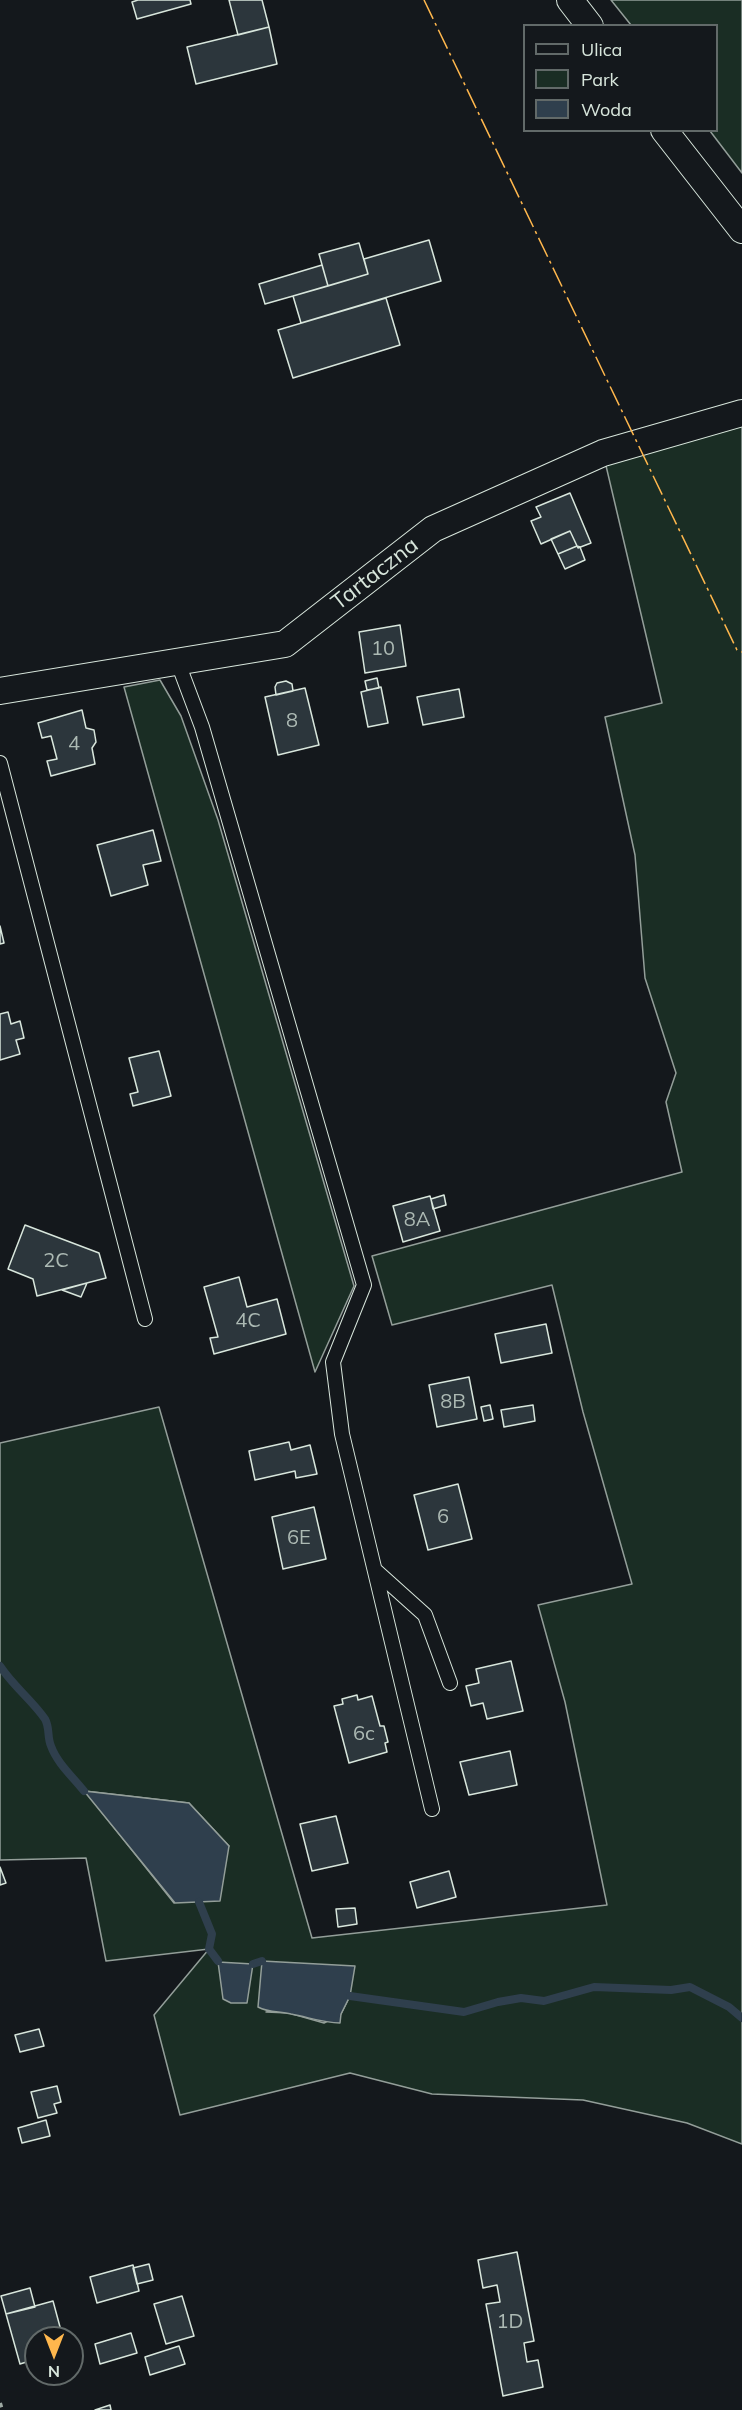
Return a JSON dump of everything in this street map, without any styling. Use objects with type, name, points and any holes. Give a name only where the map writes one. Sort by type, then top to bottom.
[{"type":"street","points":[[570,0],[588,24]]},
{"type":"street","points":[[666,132],[742,230]]},
{"type":"street","name":"Tartaczna","points":[[0,691],[285,644],[433,529],[603,453],[742,413]]},
{"type":"lane","points":[[178,663],[202,727],[364,1285],[333,1362],[342,1434],[432,1809]]},
{"type":"lane","points":[[0,763],[145,1319]]},
{"type":"lane","points":[[376,1571],[425,1615],[450,1683]]},
{"type":"path","points":[[0,2403],[2,2410]]},
{"type":"green space","points":[[611,0],[742,0],[742,173],[711,132],[718,132],[718,24],[630,24]]},
{"type":"green space","points":[[742,413],[742,2144],[687,2123],[583,2100],[432,2094],[350,2073],[180,2115],[154,2015],[209,1949],[106,1961],[86,1858],[0,1860],[0,1443],[159,1407],[312,1938],[607,1905],[565,1702],[538,1605],[632,1584],[583,1412],[552,1285],[392,1325],[372,1256],[682,1172],[666,1102],[676,1073],[645,978],[635,855],[605,717],[662,703],[603,453]],"holes":[[[85,1791],[189,1803],[229,1846],[174,1903]],[[350,1996],[341,2014],[324,2023],[289,2013],[266,2012]]]},
{"type":"green space","points":[[160,680],[181,716],[218,820],[354,1286],[315,1372],[124,687]]},
{"type":"water","points":[[84,1791],[189,1803],[229,1846],[220,1901],[175,1903]]},
{"type":"water","points":[[262,1961],[355,1966],[350,1996],[341,2014],[340,2023],[258,2007]]},
{"type":"water","points":[[218,1962],[253,1964],[247,2003],[231,2003],[223,1999]]},
{"type":"building","points":[[190,0],[191,4],[137,19],[132,2]]},
{"type":"building","points":[[229,0],[262,0],[269,27],[238,35]]},
{"type":"building","points":[[269,27],[277,64],[196,84],[187,47]]},
{"type":"building","points":[[429,240],[441,281],[301,323],[293,296],[368,274],[364,259]]},
{"type":"building","points":[[359,243],[368,274],[328,286],[319,254]]},
{"type":"building","points":[[322,265],[328,286],[265,304],[259,284]]},
{"type":"building","points":[[386,298],[400,345],[293,378],[278,330]]},
{"type":"building","points":[[570,493],[591,543],[578,548],[570,531],[541,544],[531,521],[541,517],[536,507]]},
{"type":"building","points":[[570,531],[577,546],[558,554],[551,539]]},
{"type":"building","points":[[577,546],[580,547],[585,560],[565,569],[558,554]]},
{"type":"building","points":[[400,625],[406,666],[365,673],[359,632]]},
{"type":"building","points":[[377,678],[379,688],[367,690],[365,681]]},
{"type":"building","points":[[286,681],[292,684],[293,691],[276,695],[277,683]]},
{"type":"building","points":[[381,687],[388,723],[368,727],[361,692]]},
{"type":"building","points":[[305,688],[319,745],[278,755],[265,697]]},
{"type":"building","points":[[459,689],[464,717],[423,725],[417,697]]},
{"type":"building","points":[[82,710],[86,728],[94,730],[96,742],[92,748],[95,764],[51,776],[47,761],[57,759],[51,736],[42,738],[38,723]]},
{"type":"building","points":[[153,830],[161,861],[143,865],[148,885],[111,896],[97,845]]},
{"type":"building","points":[[0,926],[4,943],[0,944]]},
{"type":"building","points":[[8,1012],[11,1024],[20,1021],[24,1038],[16,1040],[20,1054],[0,1060],[0,1014]]},
{"type":"building","points":[[159,1051],[171,1096],[133,1106],[130,1094],[138,1092],[129,1058]]},
{"type":"building","points":[[444,1195],[446,1205],[433,1209],[431,1199]]},
{"type":"building","points":[[430,1196],[440,1231],[403,1242],[393,1206]]},
{"type":"building","points":[[25,1225],[99,1253],[106,1278],[37,1296],[33,1279],[8,1269]]},
{"type":"building","points":[[239,1277],[247,1307],[277,1299],[286,1334],[214,1354],[210,1338],[218,1337],[204,1287]]},
{"type":"building","points":[[87,1283],[81,1297],[62,1290]]},
{"type":"building","points":[[546,1324],[552,1353],[501,1363],[495,1334]]},
{"type":"building","points":[[469,1377],[477,1419],[437,1427],[429,1385]]},
{"type":"building","points":[[490,1405],[493,1419],[484,1421],[481,1407]]},
{"type":"building","points":[[533,1405],[535,1421],[504,1427],[501,1410]]},
{"type":"building","points":[[289,1442],[291,1450],[310,1445],[317,1474],[296,1478],[295,1471],[255,1480],[249,1451]]},
{"type":"building","points":[[458,1484],[472,1539],[428,1550],[414,1495]]},
{"type":"building","points":[[314,1507],[326,1559],[283,1569],[272,1517]]},
{"type":"building","points":[[511,1661],[523,1711],[487,1719],[483,1703],[471,1706],[466,1686],[479,1683],[476,1669]]},
{"type":"building","points":[[357,1695],[358,1700],[372,1696],[380,1726],[384,1726],[388,1742],[385,1743],[387,1752],[349,1763],[334,1706],[343,1704],[342,1699]]},
{"type":"building","points":[[510,1751],[517,1785],[469,1795],[460,1762]]},
{"type":"building","points":[[336,1816],[348,1863],[312,1871],[300,1824]]},
{"type":"building","points":[[0,1867],[6,1883],[0,1885]]},
{"type":"building","points":[[449,1871],[456,1897],[417,1908],[410,1882]]},
{"type":"building","points":[[355,1908],[357,1924],[338,1927],[336,1909]]},
{"type":"building","points":[[39,2029],[44,2046],[20,2052],[15,2035]]},
{"type":"building","points":[[57,2086],[61,2102],[54,2104],[57,2113],[38,2118],[31,2092]]},
{"type":"building","points":[[46,2120],[50,2136],[22,2143],[18,2128]]},
{"type":"building","points":[[517,2252],[534,2341],[524,2343],[527,2362],[538,2360],[543,2387],[503,2396],[486,2304],[500,2302],[497,2285],[483,2288],[478,2260]]},
{"type":"building","points":[[149,2264],[153,2280],[137,2284],[133,2268]]},
{"type":"building","points":[[133,2265],[139,2291],[97,2303],[90,2277]]},
{"type":"building","points":[[30,2288],[35,2307],[6,2314],[1,2296]]},
{"type":"building","points":[[182,2296],[194,2336],[166,2344],[154,2304]]},
{"type":"building","points":[[53,2301],[60,2326],[24,2326],[24,2363],[20,2364],[6,2314]]},
{"type":"building","points":[[131,2333],[137,2353],[100,2364],[95,2344]]},
{"type":"building","points":[[179,2346],[185,2364],[150,2375],[145,2357]]},
{"type":"building","points":[[110,2405],[111,2410],[95,2410]]},
{"type":"waterway","points":[[0,1666],[45,1719],[54,1752],[84,1791]]},
{"type":"waterway","points":[[199,1902],[212,1934],[209,1949],[218,1961]]},
{"type":"waterway","points":[[253,1964],[262,1961]]},
{"type":"waterway","points":[[350,1996],[464,2012],[521,1998],[544,2001],[594,1987],[671,1990],[690,1987],[729,2007],[742,2018]]},
{"type":"power","points":[[424,0],[737,650],[742,652]]}]
